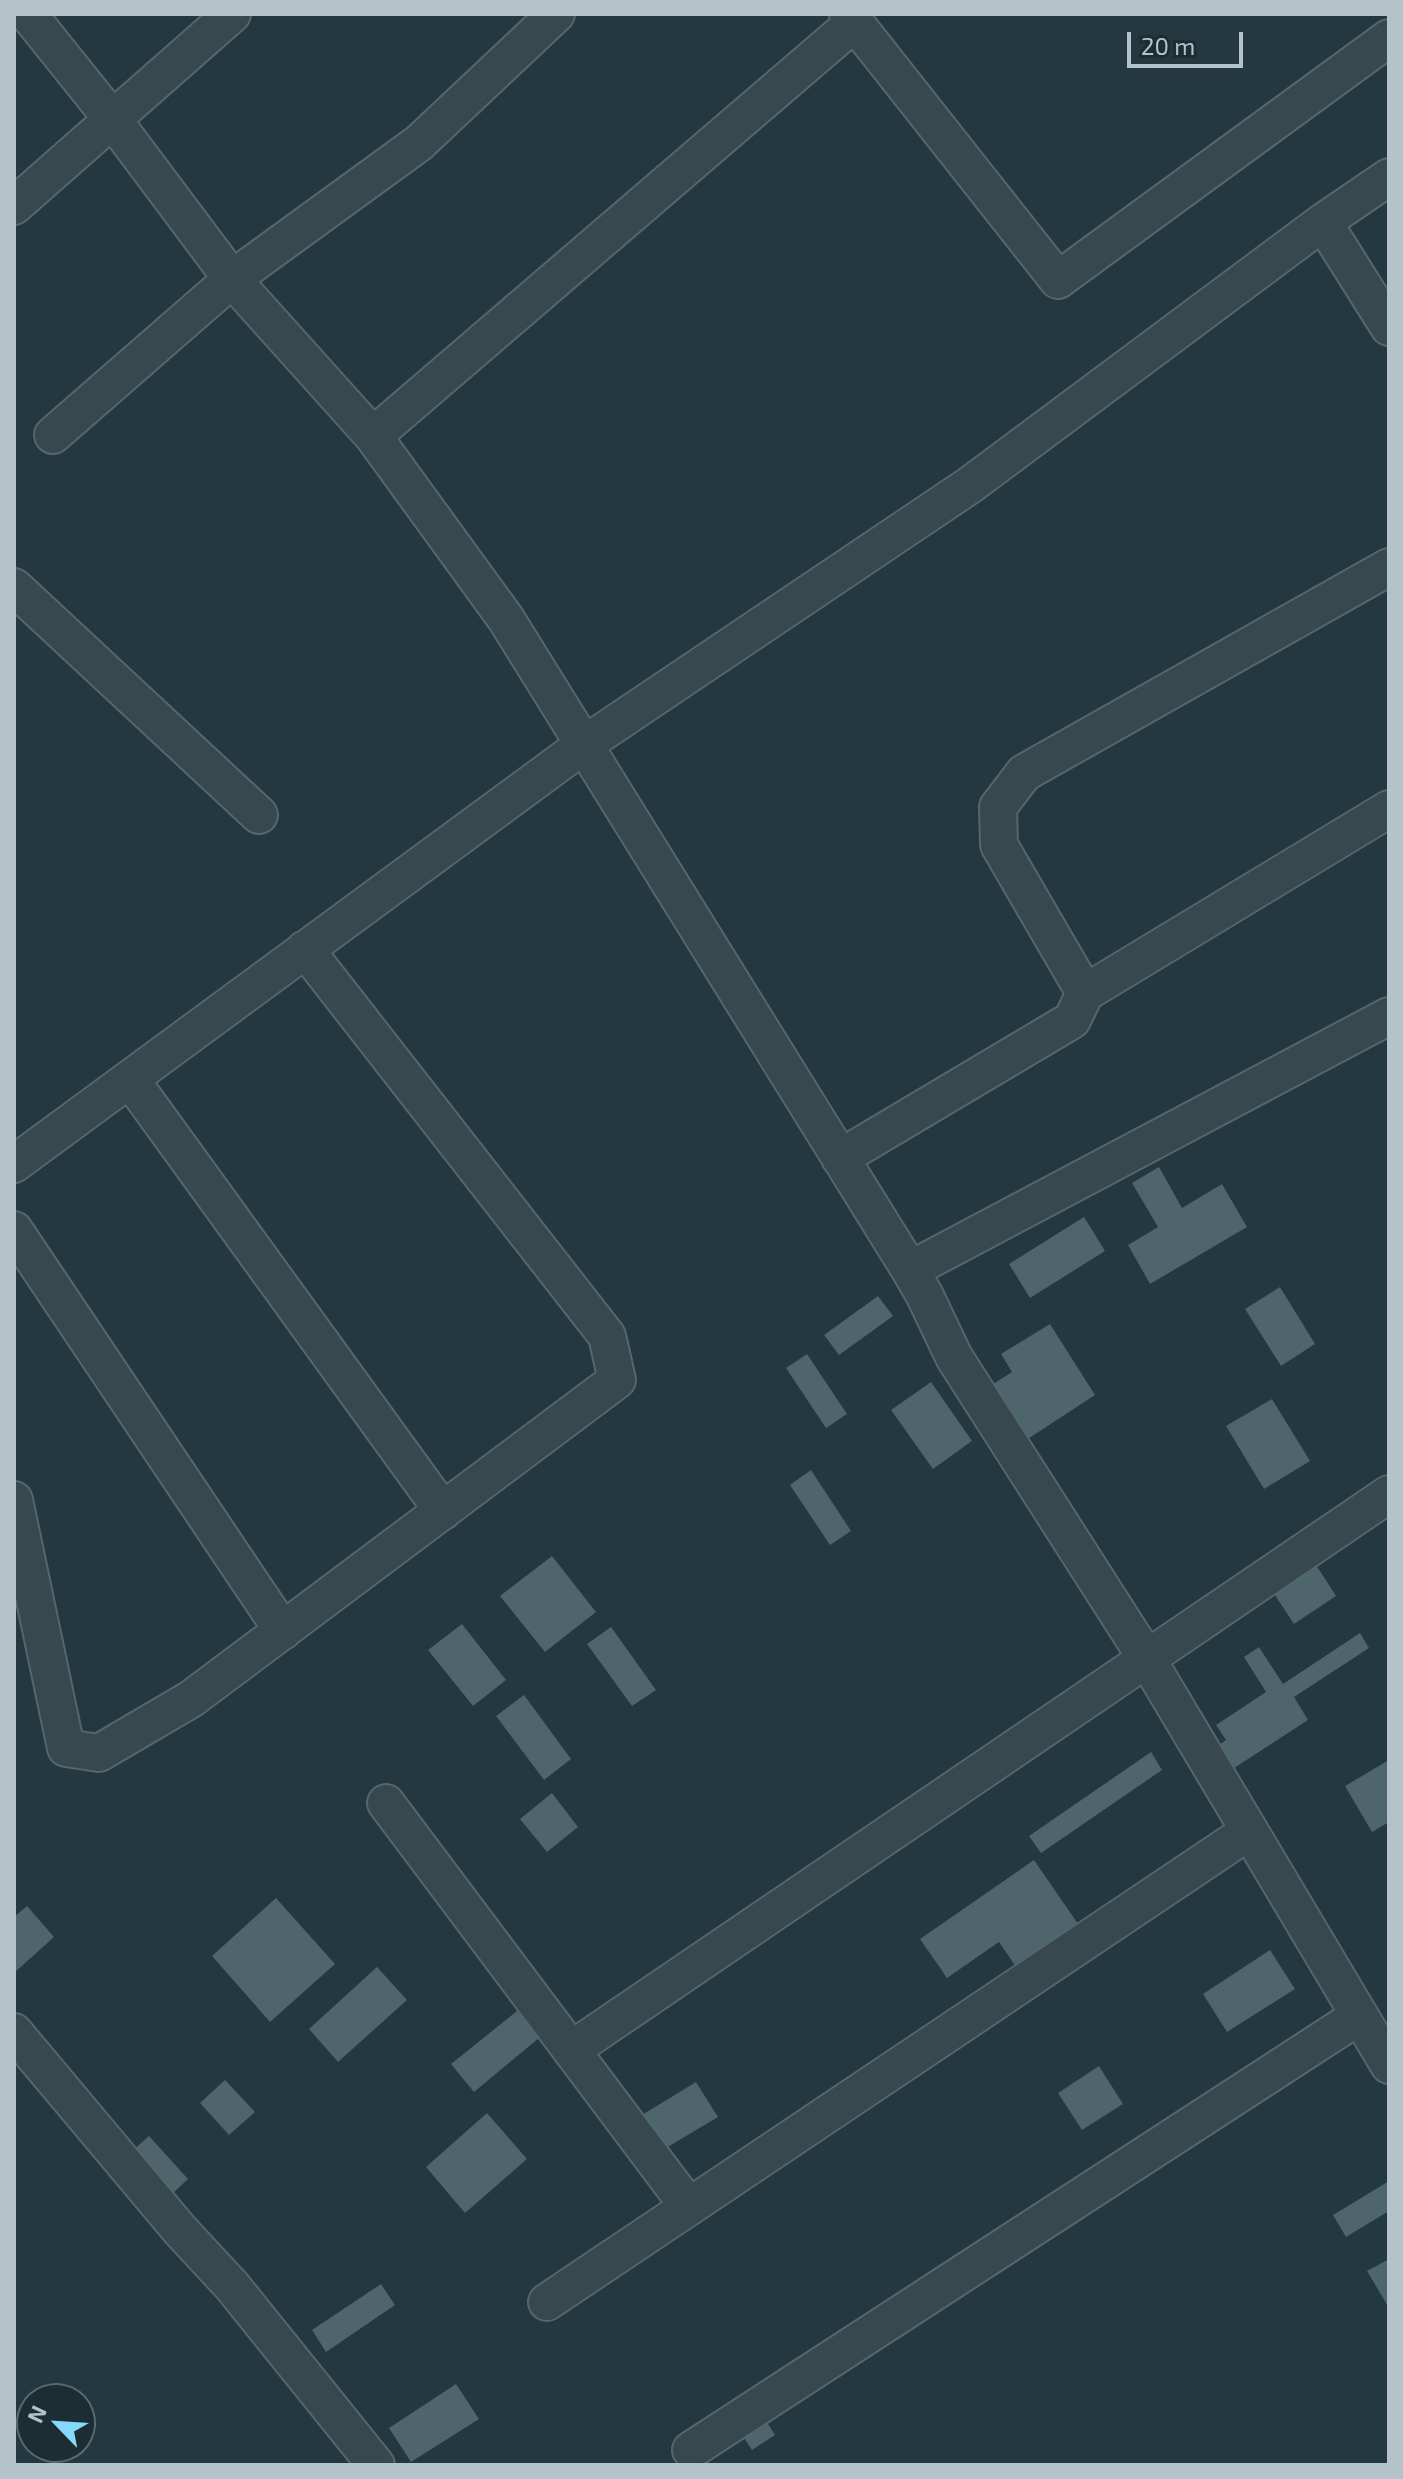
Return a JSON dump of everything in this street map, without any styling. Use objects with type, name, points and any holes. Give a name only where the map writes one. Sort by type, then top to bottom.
[{"type":"street","points":[[28,14],[113,120],[232,279],[373,436],[506,619],[910,1270],[954,1357],[1147,1659],[1389,2065]]},
{"type":"street","points":[[14,206],[232,14]]},
{"type":"street","points":[[53,435],[232,279],[419,143],[556,14]]},
{"type":"street","points":[[373,436],[851,18],[1058,280],[1389,38]]},
{"type":"street","points":[[14,1164],[585,744],[970,485],[1323,222],[1389,177]]},
{"type":"street","points":[[1323,222],[1389,327]]},
{"type":"street","points":[[1085,993],[999,845],[998,807],[1024,773],[1389,567]]},
{"type":"street","points":[[17,596],[259,815]]},
{"type":"street","points":[[840,1158],[1072,1020],[1085,993],[1389,809]]},
{"type":"street","points":[[14,1500],[66,1748],[99,1753],[191,1699],[617,1380],[607,1336],[305,949]]},
{"type":"street","points":[[910,1270],[1389,1016]]},
{"type":"street","points":[[130,1079],[443,1511]]},
{"type":"street","points":[[14,1230],[283,1631]]},
{"type":"street","points":[[571,2050],[1389,1494]]},
{"type":"street","points":[[386,1803],[689,2207]]},
{"type":"street","points":[[547,2302],[1248,1832]]},
{"type":"street","points":[[691,2450],[1359,2016]]},
{"type":"street","points":[[14,2032],[180,2230],[232,2286],[376,2465]]},
{"type":"building","points":[[1159,1167],[1182,1208],[1222,1184],[1247,1227],[1150,1284],[1128,1245],[1158,1227],[1132,1183]]},
{"type":"building","points":[[1084,1217],[1105,1251],[1030,1298],[1009,1264]]},
{"type":"building","points":[[1280,1287],[1315,1344],[1281,1366],[1245,1309]]},
{"type":"building","points":[[878,1296],[893,1316],[839,1355],[824,1335]]},
{"type":"building","points":[[1050,1324],[1095,1395],[1014,1448],[979,1393],[1012,1372],[1001,1354]]},
{"type":"building","points":[[807,1354],[847,1414],[826,1428],[786,1368]]},
{"type":"building","points":[[931,1382],[972,1441],[933,1469],[891,1410]]},
{"type":"building","points":[[1272,1399],[1310,1461],[1264,1489],[1226,1426]]},
{"type":"building","points":[[811,1470],[851,1531],[830,1545],[790,1485]]},
{"type":"building","points":[[1309,1554],[1336,1596],[1294,1624],[1267,1583]]},
{"type":"building","points":[[552,1556],[596,1612],[545,1652],[500,1596]]},
{"type":"building","points":[[462,1624],[506,1680],[473,1706],[428,1650]]},
{"type":"building","points":[[611,1627],[656,1690],[632,1706],[587,1644]]},
{"type":"building","points":[[1360,1633],[1369,1648],[1294,1697],[1308,1720],[1228,1772],[1213,1749],[1226,1740],[1216,1725],[1266,1692],[1244,1657],[1259,1647],[1283,1684]]},
{"type":"building","points":[[524,1695],[571,1759],[544,1780],[496,1716]]},
{"type":"building","points":[[1151,1752],[1162,1770],[1041,1853],[1029,1836]]},
{"type":"building","points":[[1389,1760],[1389,1822],[1372,1832],[1345,1786]]},
{"type":"building","points":[[552,1793],[578,1827],[547,1852],[520,1819]]},
{"type":"building","points":[[1034,1860],[1085,1934],[1023,1977],[999,1942],[947,1978],[920,1939]]},
{"type":"building","points":[[276,1898],[335,1964],[270,2022],[212,1956]]},
{"type":"building","points":[[27,1906],[54,1937],[14,1973],[14,1917]]},
{"type":"building","points":[[1270,1950],[1295,1989],[1227,2032],[1203,1994]]},
{"type":"building","points":[[377,1967],[407,2000],[338,2062],[309,2029]]},
{"type":"building","points":[[517,2011],[539,2038],[474,2092],[451,2064]]},
{"type":"building","points":[[1099,2066],[1123,2104],[1082,2130],[1058,2093]]},
{"type":"building","points":[[225,2080],[255,2112],[229,2135],[200,2103]]},
{"type":"building","points":[[696,2082],[718,2117],[666,2148],[654,2129],[646,2134],[637,2118]]},
{"type":"building","points":[[487,2113],[527,2159],[465,2213],[426,2167]]},
{"type":"building","points":[[149,2136],[188,2179],[170,2196],[131,2152]]},
{"type":"building","points":[[1389,2181],[1389,2211],[1346,2237],[1333,2215]]},
{"type":"building","points":[[1389,2259],[1389,2308],[1367,2271]]},
{"type":"building","points":[[381,2284],[395,2305],[326,2352],[312,2330]]},
{"type":"building","points":[[456,2384],[479,2419],[411,2462],[389,2428]]},
{"type":"building","points":[[760,2411],[775,2435],[752,2450],[737,2427]]}]
